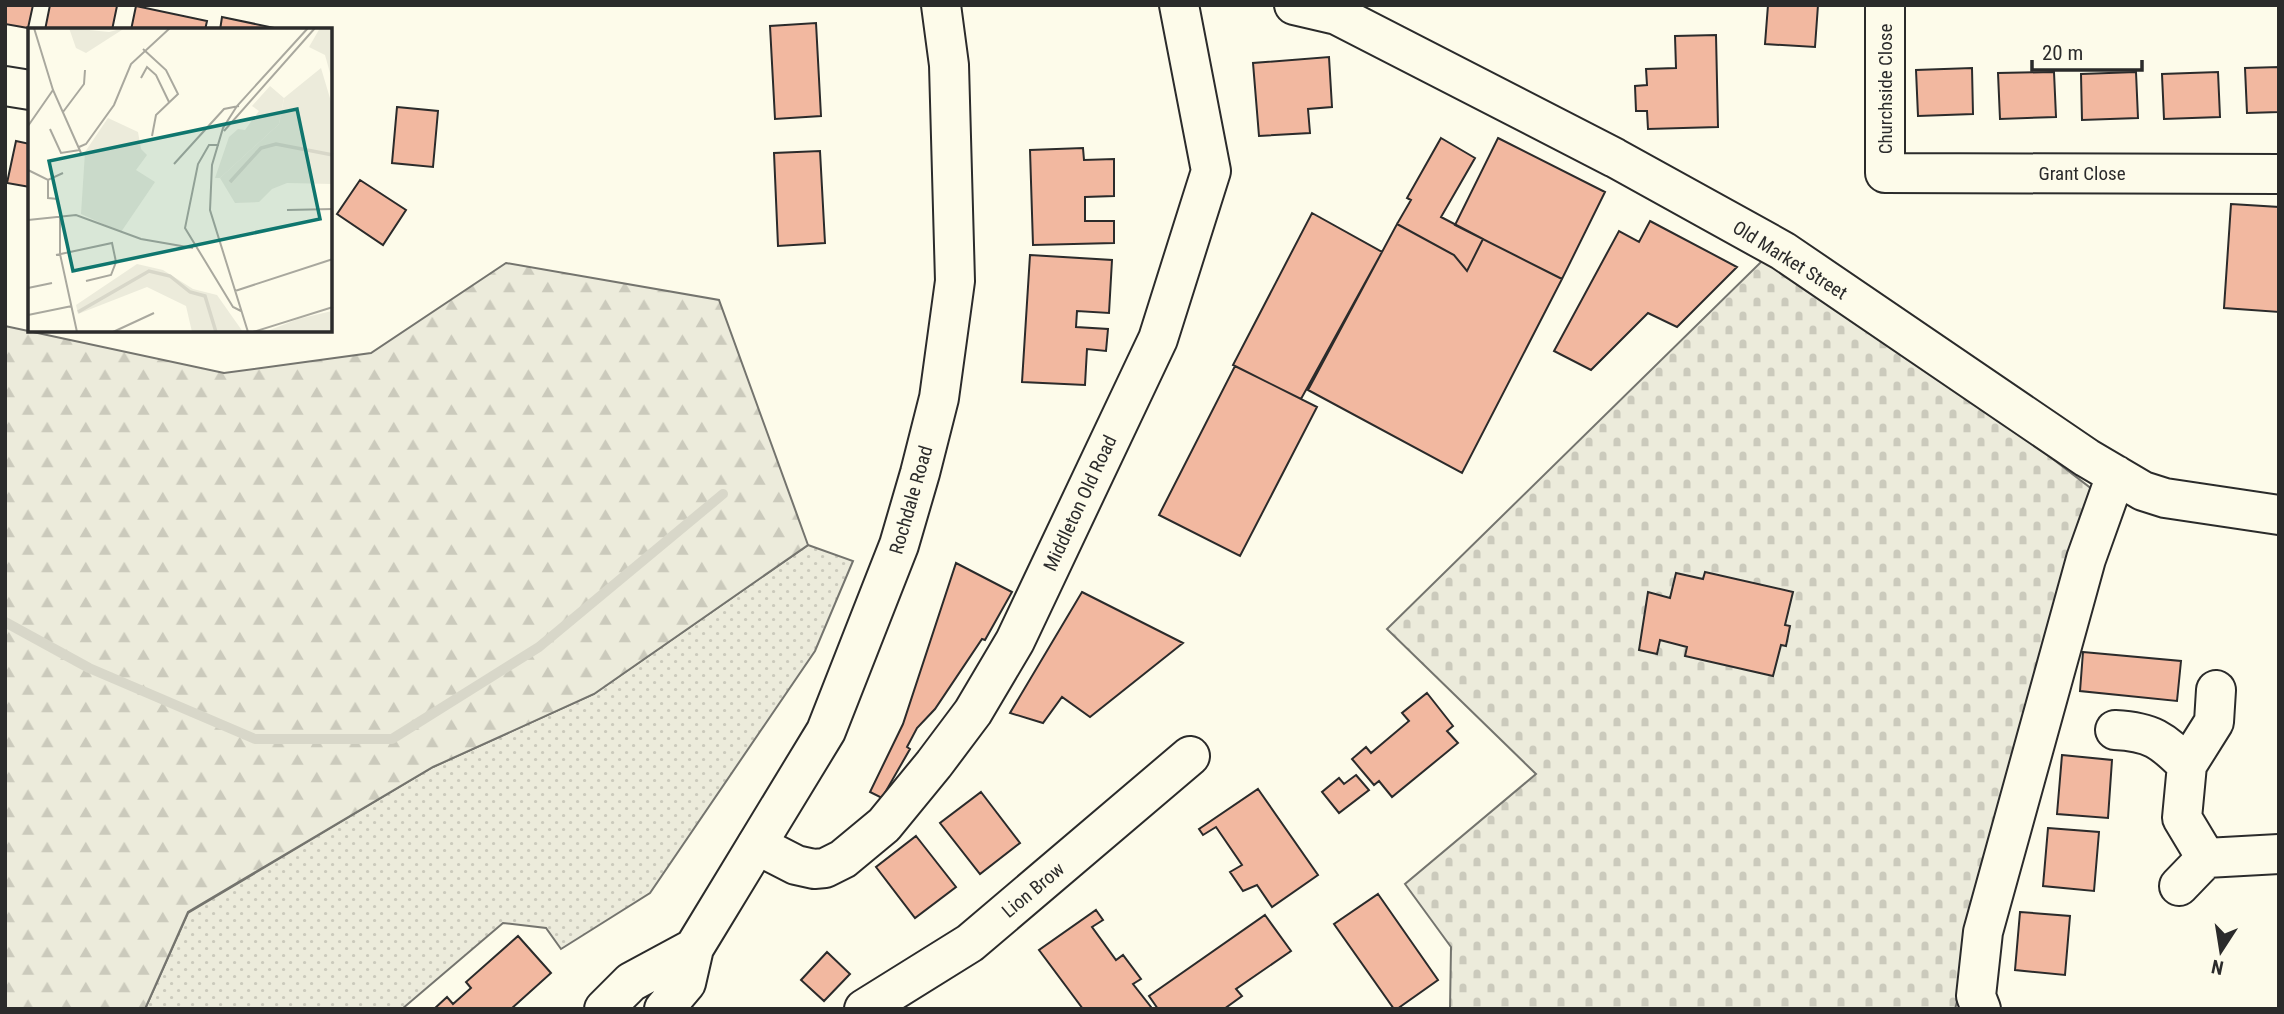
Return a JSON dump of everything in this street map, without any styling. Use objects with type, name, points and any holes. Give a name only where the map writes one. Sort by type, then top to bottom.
[{"type":"street","name":"Rochdale Road","points":[[664,1009],[686,983],[694,948],[826,731],[899,545],[939,398],[956,281],[949,65],[942,5]]},
{"type":"street","name":"Middleton Old Road","points":[[757,845],[796,865],[814,869],[825,868],[843,859],[884,825],[934,764],[973,712],[1015,641],[1158,339],[1210,171],[1179,5]]},
{"type":"street","name":"Old Market Street","points":[[1294,5],[1338,15],[1615,158],[1783,251],[2143,491],[2165,498],[2279,516]]},
{"type":"street","name":"Churchside Close","points":[[1885,5],[1885,173]]},
{"type":"street","points":[[5,86],[28,90]]},
{"type":"street","name":"Grant Close","points":[[1885,173],[2279,174]]},
{"type":"street","points":[[1981,1009],[1976,996],[1983,932],[2086,559],[2116,475]]},
{"type":"street","points":[[2206,858],[2182,818],[2187,765],[2214,722],[2216,690]]},
{"type":"street","points":[[2115,730],[2141,731],[2163,741],[2187,765]]},
{"type":"street","name":"Lion Brow","points":[[864,1009],[970,943],[1190,756]]},
{"type":"street","points":[[2179,886],[2206,858],[2279,854]]},
{"type":"street","points":[[604,1009],[631,982],[694,948]]},
{"type":"green space","points":[[1783,251],[2097,493],[1955,1009],[1450,1009],[1451,947],[1405,884],[1536,774],[1387,629],[1761,262]]},
{"type":"green space","points":[[506,263],[719,300],[808,545],[594,694],[433,767],[188,912],[145,1009],[5,1009],[5,326],[224,373],[371,353]]},
{"type":"green space","points":[[808,545],[853,561],[815,651],[650,893],[561,949],[546,928],[503,923],[402,1009],[145,1009],[188,913],[433,767],[594,694]]},
{"type":"building","points":[[5,5],[33,5],[28,28],[5,24]]},
{"type":"building","points":[[50,5],[117,6],[112,28],[45,28]]},
{"type":"building","points":[[1768,5],[1818,5],[1815,47],[1765,44]]},
{"type":"building","points":[[136,6],[207,21],[205,28],[131,28]]},
{"type":"building","points":[[222,17],[274,28],[220,28]]},
{"type":"building","points":[[816,23],[821,116],[775,119],[770,26]]},
{"type":"building","points":[[1716,35],[1718,127],[1648,129],[1647,111],[1636,111],[1635,86],[1647,85],[1646,69],[1676,68],[1675,36]]},
{"type":"building","points":[[1329,57],[1332,107],[1308,109],[1310,133],[1259,136],[1253,63]]},
{"type":"building","points":[[2279,67],[2279,112],[2247,113],[2245,68]]},
{"type":"building","points":[[1972,68],[1973,114],[1918,116],[1916,70]]},
{"type":"building","points":[[2054,72],[2056,117],[2000,119],[1998,73]]},
{"type":"building","points":[[2136,72],[2138,118],[2082,120],[2081,74]]},
{"type":"building","points":[[2218,72],[2220,117],[2164,119],[2162,74]]},
{"type":"building","points":[[397,107],[438,111],[433,167],[392,163]]},
{"type":"building","points":[[1441,138],[1475,158],[1441,217],[1483,239],[1467,271],[1454,255],[1397,224],[1411,200],[1407,198]]},
{"type":"building","points":[[1498,138],[1605,192],[1562,279],[1455,225]]},
{"type":"building","points":[[16,141],[28,144],[28,187],[7,183]]},
{"type":"building","points":[[1083,148],[1084,160],[1114,159],[1114,196],[1085,197],[1085,221],[1114,221],[1114,243],[1033,245],[1030,150]]},
{"type":"building","points":[[820,151],[825,243],[778,246],[774,153]]},
{"type":"building","points":[[360,180],[406,210],[383,245],[337,214]]},
{"type":"building","points":[[2231,204],[2279,207],[2279,312],[2224,308]]},
{"type":"building","points":[[1312,213],[1382,252],[1301,399],[1233,365]]},
{"type":"building","points":[[1650,221],[1737,267],[1677,327],[1648,313],[1591,370],[1554,351],[1619,231],[1639,242]]},
{"type":"building","points":[[1397,224],[1454,255],[1467,271],[1483,239],[1562,279],[1462,473],[1308,390]]},
{"type":"building","points":[[1030,255],[1112,260],[1109,313],[1077,311],[1076,327],[1108,329],[1106,351],[1087,349],[1085,385],[1022,382]]},
{"type":"building","points":[[1235,366],[1317,407],[1240,556],[1159,515]]},
{"type":"building","points":[[956,563],[1012,592],[985,640],[982,639],[935,709],[917,728],[907,747],[910,749],[882,798],[870,792],[903,724]]},
{"type":"building","points":[[1705,572],[1793,592],[1785,625],[1790,626],[1786,646],[1781,645],[1773,676],[1685,656],[1687,647],[1660,640],[1657,654],[1639,650],[1648,592],[1670,598],[1676,573],[1703,579]]},
{"type":"building","points":[[1082,592],[1183,643],[1090,717],[1062,697],[1043,723],[1010,713]]},
{"type":"building","points":[[2083,652],[2181,661],[2177,701],[2080,691]]},
{"type":"building","points":[[1427,693],[1453,726],[1447,731],[1458,743],[1392,797],[1379,781],[1374,785],[1352,759],[1366,747],[1371,753],[1409,721],[1402,713]]},
{"type":"building","points":[[2062,755],[2112,760],[2108,818],[2057,814]]},
{"type":"building","points":[[1356,775],[1369,790],[1339,813],[1322,792],[1339,778],[1344,784]]},
{"type":"building","points":[[1258,789],[1318,875],[1272,907],[1257,885],[1243,891],[1230,872],[1242,865],[1216,827],[1203,835],[1199,829]]},
{"type":"building","points":[[981,792],[1020,843],[980,874],[940,823]]},
{"type":"building","points":[[2048,828],[2099,832],[2094,891],[2043,886]]},
{"type":"building","points":[[916,836],[956,887],[915,918],[876,867]]},
{"type":"building","points":[[1378,894],[1438,980],[1397,1009],[1394,1009],[1334,924]]},
{"type":"building","points":[[1096,910],[1103,920],[1092,927],[1116,960],[1123,955],[1141,979],[1133,984],[1151,1007],[1148,1009],[1083,1009],[1039,950]]},
{"type":"building","points":[[2020,912],[2070,916],[2065,975],[2015,970]]},
{"type":"building","points":[[1265,915],[1291,951],[1236,989],[1242,996],[1224,1009],[1158,1009],[1149,996]]},
{"type":"building","points":[[518,936],[551,973],[511,1009],[434,1009],[447,997],[453,1004],[471,988],[466,982]]},
{"type":"building","points":[[827,952],[850,974],[824,1001],[801,980]]},
{"type":"waterway","points":[[5,622],[89,668],[255,739],[392,739],[539,647],[723,494]]}]
